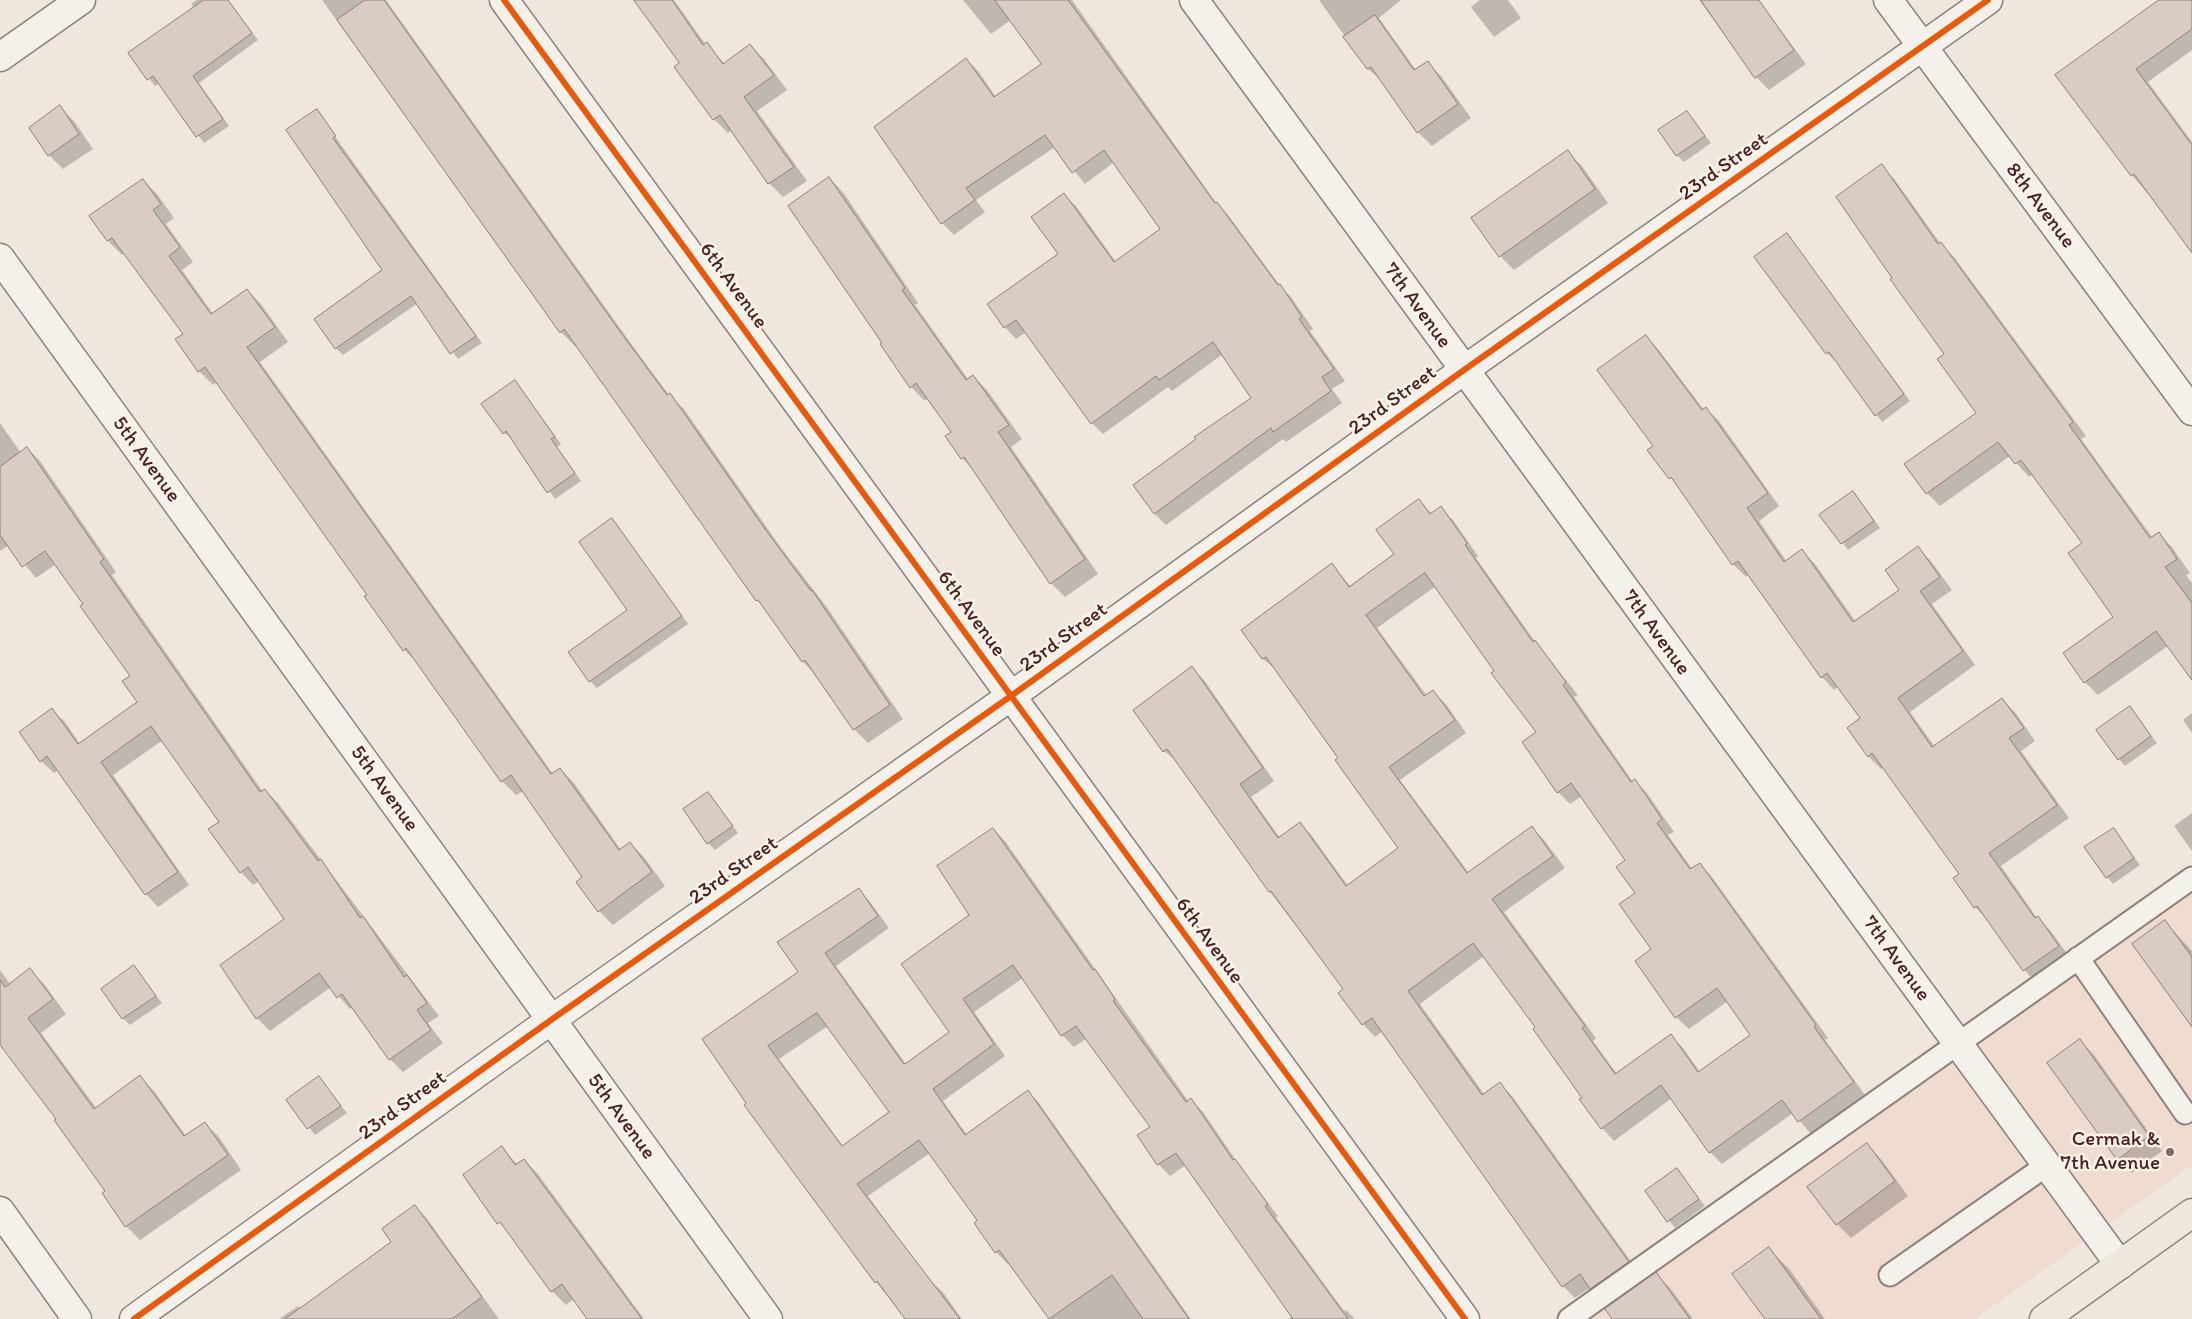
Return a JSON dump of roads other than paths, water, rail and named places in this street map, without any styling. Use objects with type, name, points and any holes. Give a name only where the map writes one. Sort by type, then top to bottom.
[{"type":"main road","points":[[2044,1319],[2192,1213]]},
{"type":"street","points":[[0,57],[81,0]]},
{"type":"street","name":"6th Avenue","points":[[504,0],[1465,1319]]},
{"type":"street","name":"7th Avenue","points":[[1194,0],[2120,1265]]},
{"type":"street","name":"8th Avenue","points":[[1888,0],[2192,411]]},
{"type":"street","name":"23rd Street","points":[[134,1319],[551,1020],[1011,696],[1464,370],[1988,0]]},
{"type":"street","name":"5th Avenue","points":[[0,258],[768,1319]]},
{"type":"street","points":[[0,1211],[78,1319]]},
{"type":"lane","points":[[1569,1319],[2192,878]]},
{"type":"lane","points":[[2078,958],[2185,1113]]},
{"type":"lane","points":[[1890,1275],[2047,1165]]},
{"type":"place","name":"Cermak & 7th Avenue","points":[[2170,1152]]}]
